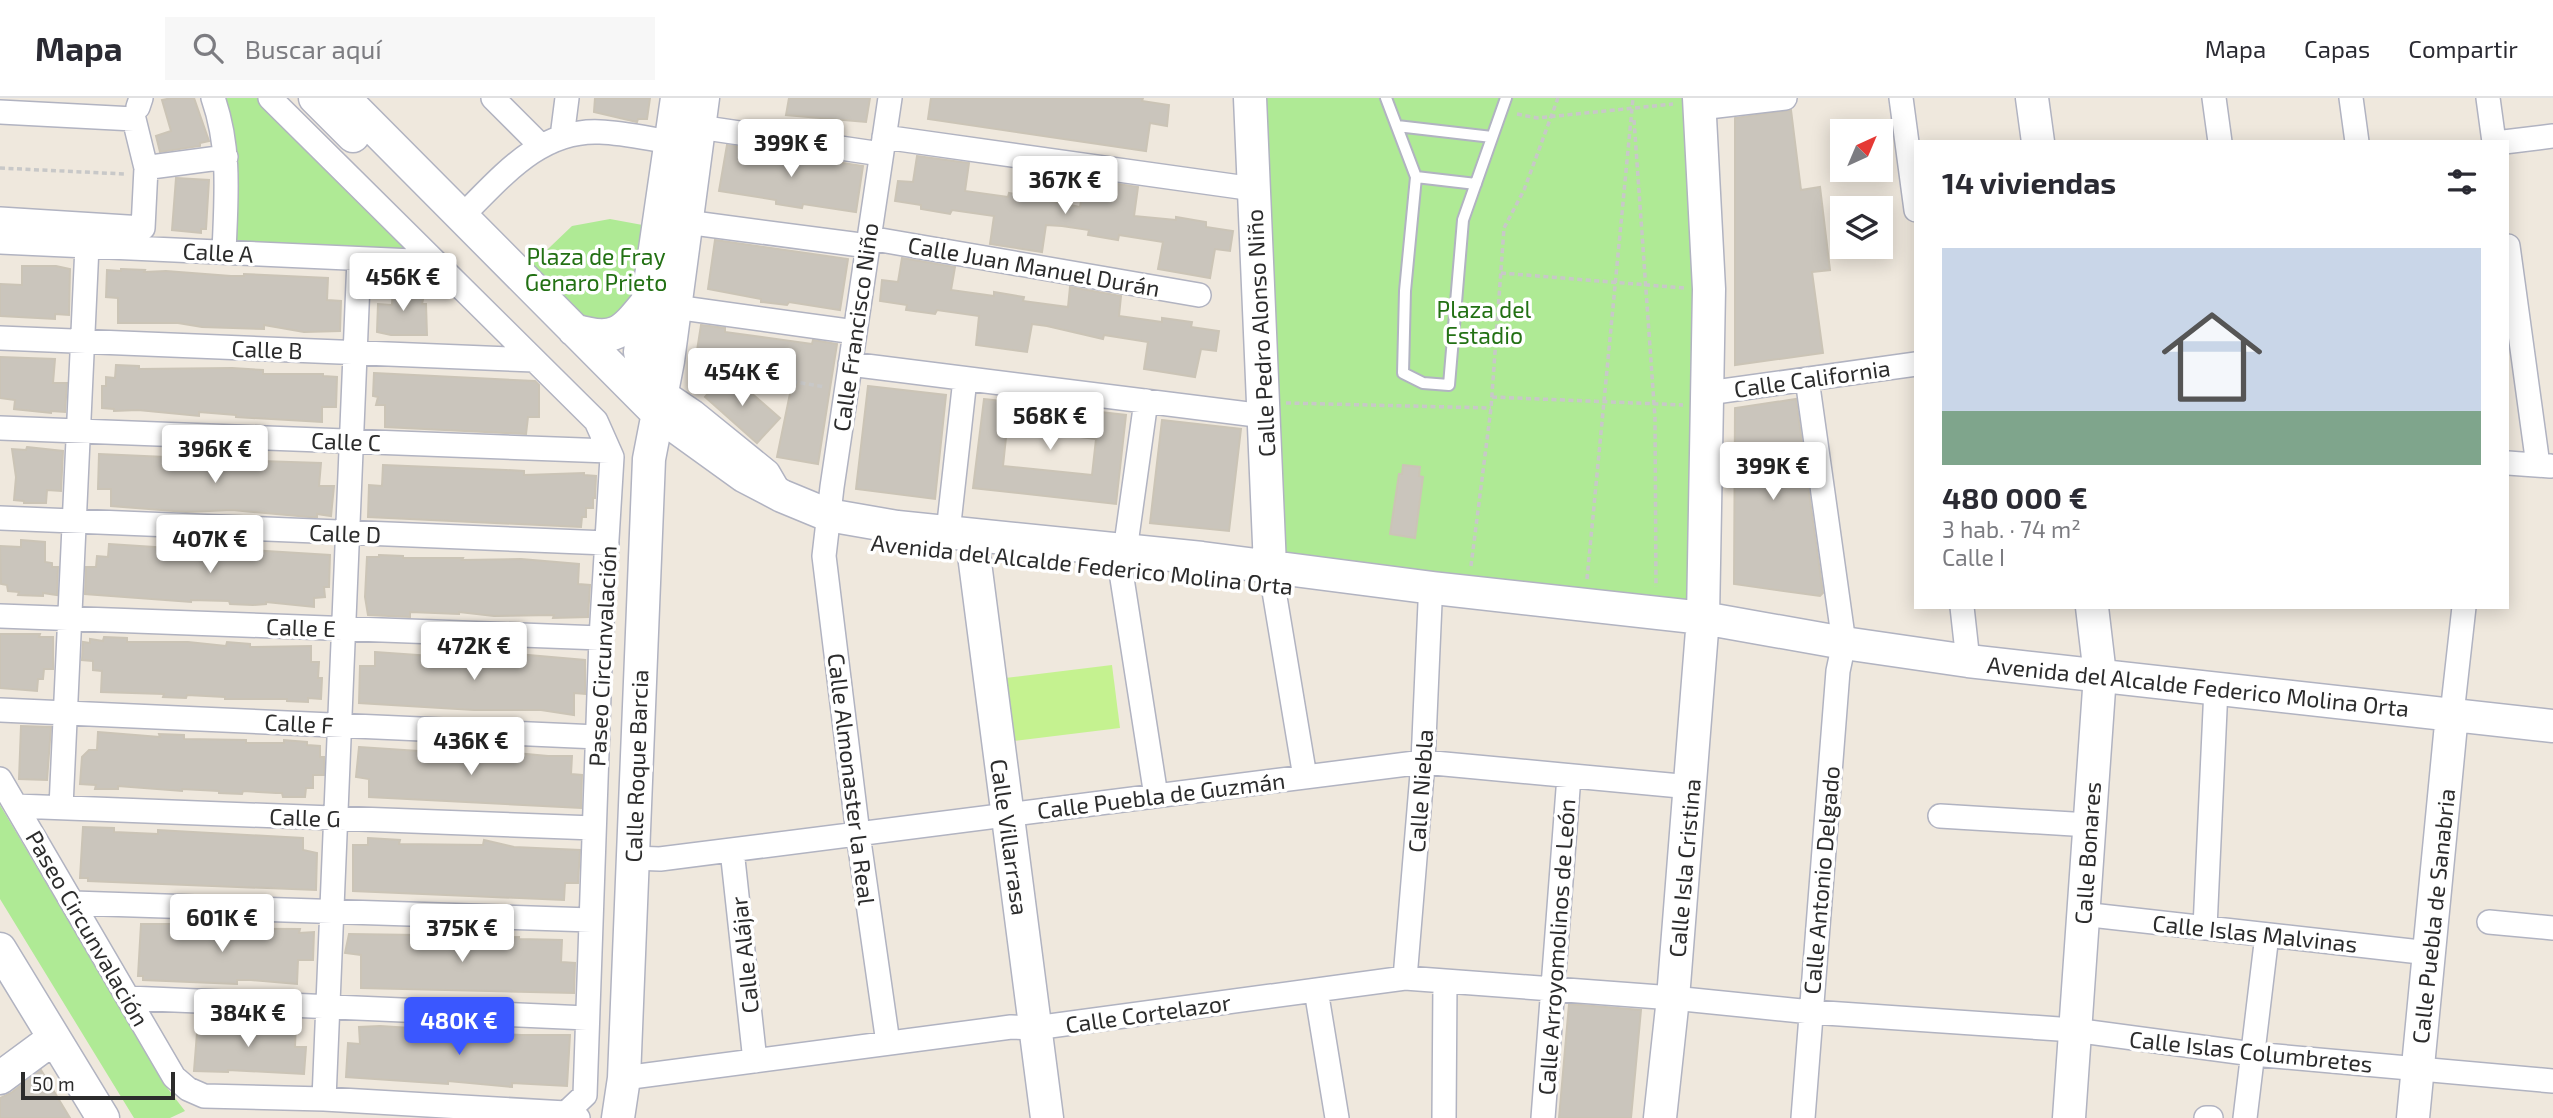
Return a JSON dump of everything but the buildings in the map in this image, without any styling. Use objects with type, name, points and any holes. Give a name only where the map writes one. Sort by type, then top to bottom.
[{"type":"main road","name":"Avenida del Alcalde Federico Molina Orta","points":[[315,98],[661,398],[744,476],[827,524],[948,532],[1123,561]]},
{"type":"main road","name":"Avenida del Alcalde Federico Molina Orta","points":[[344,98],[604,361],[661,398],[694,463],[778,512],[827,524],[897,548],[974,555],[1123,561],[1272,576],[1844,643],[1968,661],[2553,726]]},
{"type":"main road","points":[[661,398],[640,352],[662,303],[686,222],[693,128],[677,98]]},
{"type":"main road","name":"Calle Pedro Alonso Niño","points":[[1250,98],[1254,189],[1273,410],[1272,576]]},
{"type":"main road","points":[[2032,98],[2038,140]]},
{"type":"main road","name":"Calle Isla Cristina","points":[[1660,1118],[1673,998],[1702,626],[1698,399],[1709,289],[1693,103]]},
{"type":"main road","points":[[574,330],[594,336],[613,336],[662,303],[693,128]]},
{"type":"main road","name":"Calle Roque Barcia","points":[[619,1115],[624,1078],[649,459],[661,398]]},
{"type":"main road","name":"Calle Villarrasa","points":[[974,555],[1047,1118]]},
{"type":"main road","name":"Avenida del Alcalde Federico Molina Orta","points":[[1272,576],[1430,603],[1659,632],[1702,626]]},
{"type":"main road","name":"Calle Bonares","points":[[2069,1118],[2100,675],[2092,609]]},
{"type":"main road","name":"Calle Puebla de Sanabria","points":[[2413,1118],[2452,714]]},
{"type":"main road","points":[[0,949],[103,1118]]},
{"type":"main road","points":[[0,1078],[54,1038]]},
{"type":"street","points":[[213,98],[221,120],[226,157],[224,252]]},
{"type":"street","name":"Paseo Circunvalación","points":[[270,98],[596,421],[611,457],[601,638],[585,1095]]},
{"type":"street","points":[[493,98],[551,141]]},
{"type":"street","points":[[551,141],[568,98]]},
{"type":"street","name":"Calle Francisco Niño","points":[[827,524],[890,98]]},
{"type":"street","points":[[1693,103],[1785,98]]},
{"type":"street","points":[[1901,98],[1914,195]]},
{"type":"street","points":[[2214,98],[2220,140]]},
{"type":"street","points":[[2351,98],[2357,140]]},
{"type":"street","points":[[2488,98],[2494,140]]},
{"type":"street","points":[[0,219],[143,228],[148,171],[128,103],[69,109],[11,105]]},
{"type":"street","points":[[11,105],[134,119],[148,171],[152,230]]},
{"type":"street","points":[[461,217],[511,167],[551,141],[597,131],[629,134],[693,128],[883,146],[1254,189]]},
{"type":"street","points":[[2509,141],[2553,136]]},
{"type":"street","points":[[148,171],[226,157]]},
{"type":"street","name":"Calle Juan Manuel Durán","points":[[686,222],[868,242],[1199,295]]},
{"type":"street","name":"Calle A","points":[[0,242],[435,262]]},
{"type":"street","points":[[61,807],[87,246]]},
{"type":"street","points":[[2509,252],[2545,466],[2509,463]]},
{"type":"street","points":[[359,259],[324,1092],[573,1116],[585,1095],[599,1108],[619,1115]]},
{"type":"street","points":[[662,303],[855,332]]},
{"type":"street","name":"Calle B","points":[[0,338],[534,360]]},
{"type":"street","points":[[850,364],[1146,401],[1273,410]]},
{"type":"street","name":"Calle California","points":[[1698,399],[1807,379],[1914,364]]},
{"type":"street","points":[[948,532],[965,379]]},
{"type":"street","name":"Calle Antonio Delgado","points":[[1802,1118],[1838,671],[1844,643],[1807,379]]},
{"type":"street","points":[[1146,401],[1123,561],[1156,796]]},
{"type":"street","name":"Calle C","points":[[0,428],[609,451]]},
{"type":"street","name":"Calle D","points":[[0,518],[607,543]]},
{"type":"street","name":"Calle Almonaster la Real","points":[[827,524],[824,556],[858,834],[888,1043]]},
{"type":"street","points":[[1272,576],[1305,776]]},
{"type":"street","name":"Calle Niebla","points":[[1405,978],[1423,761],[1430,603]]},
{"type":"street","points":[[1962,609],[1968,661]]},
{"type":"street","points":[[2452,714],[2465,609]]},
{"type":"street","name":"Calle E","points":[[0,616],[601,638]]},
{"type":"street","points":[[2205,928],[2216,688]]},
{"type":"street","name":"Calle F","points":[[0,710],[597,737]]},
{"type":"street","name":"Calle Puebla de Guzmán","points":[[632,858],[660,859],[1423,761],[1691,787]]},
{"type":"street","name":"Calle Arroyomolinos de León","points":[[1544,1118],[1569,776]]},
{"type":"street","name":"Paseo Circunvalación","points":[[0,779],[174,1077],[188,1089],[204,1096],[324,1092]]},
{"type":"street","name":"Calle G","points":[[16,806],[594,828]]},
{"type":"street","points":[[1940,816],[2089,825]]},
{"type":"street","name":"Calle Alájar","points":[[732,850],[755,1061]]},
{"type":"street","points":[[73,903],[591,920]]},
{"type":"street","name":"Calle Islas Malvinas","points":[[2082,914],[2429,953]]},
{"type":"street","points":[[2489,922],[2553,928]]},
{"type":"street","points":[[2245,1118],[2267,935]]},
{"type":"street","name":"Calle Cortelazor","points":[[624,1078],[1011,1027],[1035,1028],[1405,978],[1673,998],[1811,1012]]},
{"type":"street","points":[[1444,1118],[1445,982]]},
{"type":"street","points":[[1316,990],[1337,1118]]},
{"type":"street","points":[[128,998],[587,1018]]},
{"type":"street","name":"Calle Islas Columbretes","points":[[1811,1012],[2074,1030],[2253,1054],[2553,1081]]},
{"type":"lane","points":[[1387,98],[1416,177],[1405,290],[1403,373],[1423,383],[1449,385],[1463,220],[1506,98]]},
{"type":"lane","points":[[1397,126],[1492,137]]},
{"type":"lane","points":[[1416,177],[1476,184]]},
{"type":"path","points":[[1471,570],[1491,408],[1504,228],[1524,190],[1558,98]]},
{"type":"path","points":[[1633,98],[1654,404],[1656,593]]},
{"type":"path","points":[[1501,111],[1537,118],[1693,103]]},
{"type":"path","points":[[1587,584],[1633,110]]},
{"type":"path","points":[[0,169],[148,171]]},
{"type":"path","points":[[1501,273],[1691,288]]},
{"type":"path","points":[[661,398],[731,371],[835,389]]},
{"type":"path","points":[[1492,397],[1654,404],[1698,399]]},
{"type":"path","points":[[1273,410],[1491,408]]},
{"type":"green space","points":[[222,98],[262,98],[420,255],[230,246]]},
{"type":"green space","name":"Plaza del Estadio","points":[[1250,98],[1699,98],[1703,618],[1270,567]]},
{"type":"green space","name":"Plaza de Fray Genaro Prieto","points":[[610,219],[648,226],[641,293],[616,322],[596,322],[576,316],[527,269],[572,226]]},
{"type":"green space","points":[[1112,665],[1120,728],[1013,741],[1005,678]]},
{"type":"green space","points":[[0,805],[168,1089],[185,1111],[170,1118],[134,1118],[0,899]]}]
